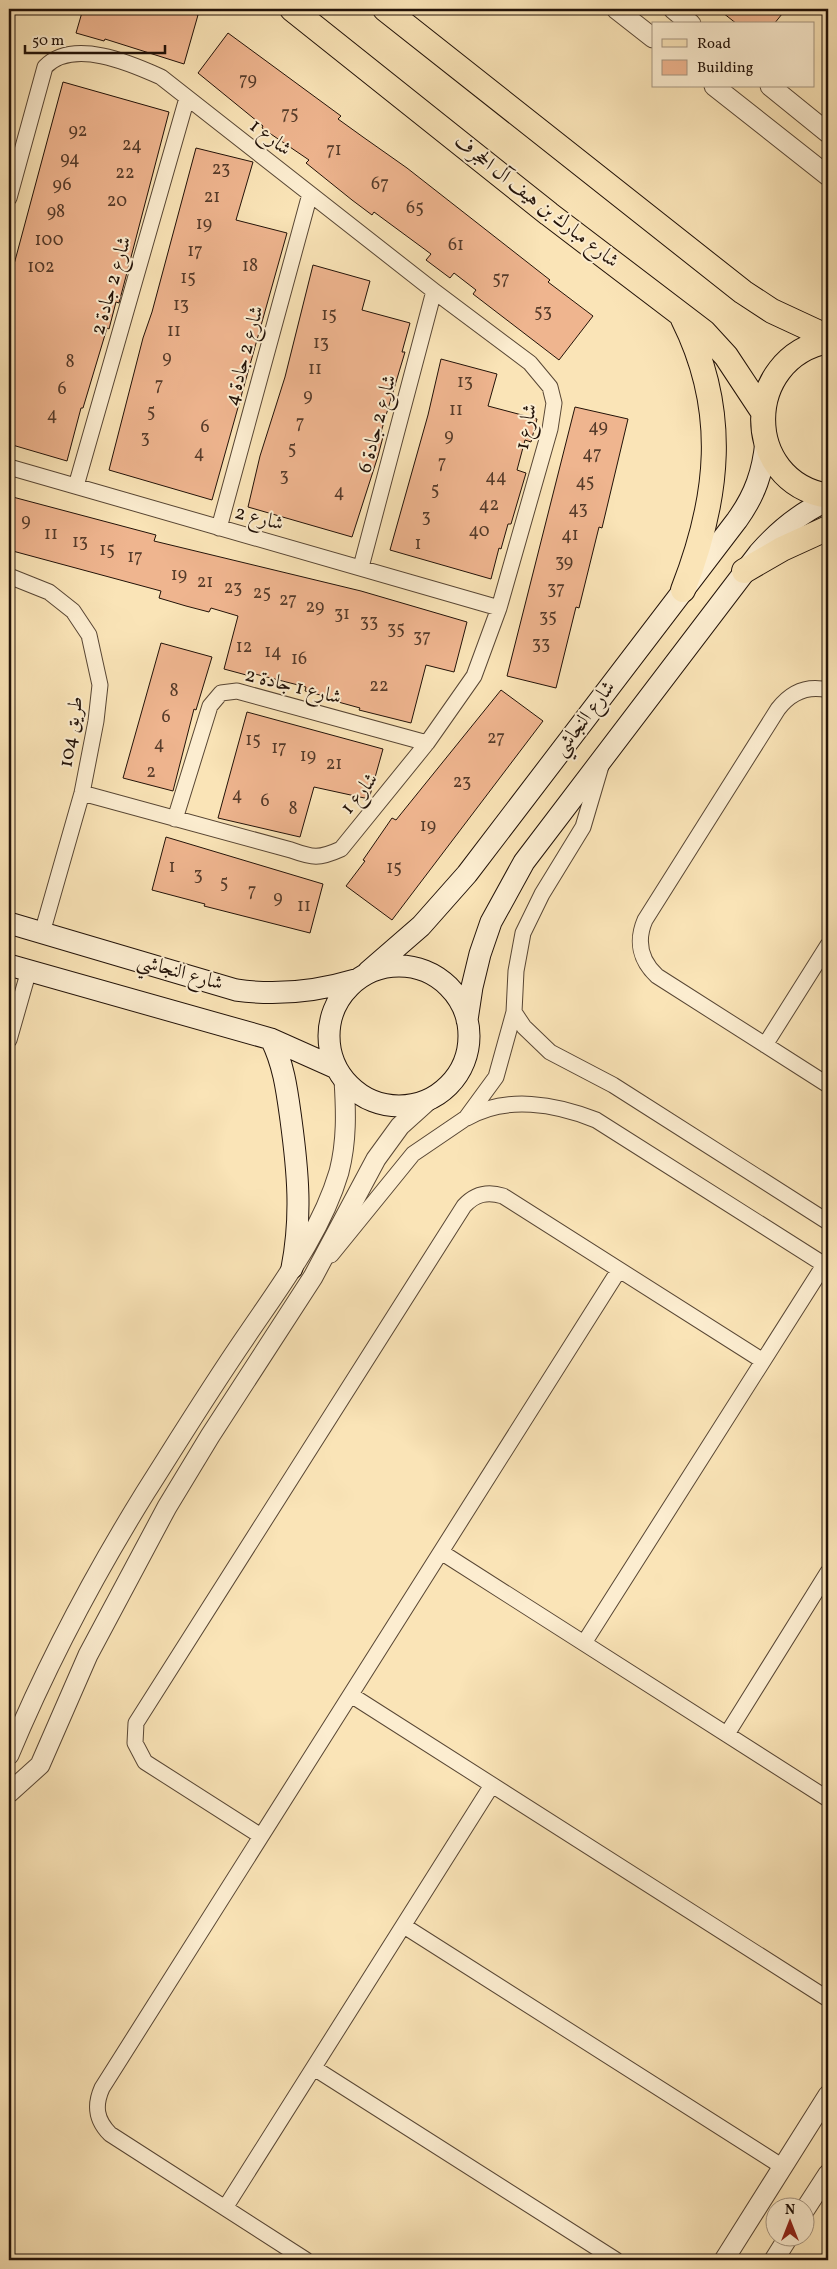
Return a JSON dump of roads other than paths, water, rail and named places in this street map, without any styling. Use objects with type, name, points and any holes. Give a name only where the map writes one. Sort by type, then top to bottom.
[{"type":"main road","name":"شارع مبارك بن هيف آل الحجرف","points":[[292,9],[549,214],[704,332],[726,356],[763,412]]},
{"type":"main road","points":[[385,9],[743,292],[772,311],[802,327],[828,337]]},
{"type":"main road","points":[[400,9],[448,57]]},
{"type":"main road","points":[[678,311],[696,350],[706,382],[715,432],[712,484],[708,511],[683,590]]},
{"type":"main road","points":[[828,341],[804,348],[780,368],[771,382],[763,412],[766,441],[772,456],[792,480],[805,488],[828,496]]},
{"type":"main road","name":"شارع النجاشي","points":[[9,923],[244,991],[284,994],[308,992],[362,976],[421,926],[445,901],[750,502],[759,483],[764,463],[766,441]]},
{"type":"main road","name":"شارع النجاشي","points":[[468,1020],[472,987],[480,954],[491,922],[524,862],[744,571],[774,535],[813,507],[828,500]]},
{"type":"main road","points":[[744,571],[782,549],[828,528]]},
{"type":"main road","points":[[383,967],[415,967],[443,981],[454,992],[468,1020],[468,1051],[463,1066],[449,1085],[430,1099],[415,1104],[384,1105],[355,1091],[340,1074],[330,1053],[328,1037],[335,1005],[344,992],[362,976],[383,967]]},
{"type":"main road","name":"شارع النجاشي","points":[[19,968],[270,1039],[340,1074]]},
{"type":"main road","points":[[270,1039],[284,1073],[298,1171],[299,1220],[292,1268]]},
{"type":"street","points":[[616,9],[652,37]]},
{"type":"street","points":[[673,9],[689,22]]},
{"type":"street","name":"شارع 1","points":[[9,198],[45,67],[53,59],[63,55],[87,54],[132,64],[161,77],[434,291],[530,363],[550,386],[554,403],[550,429],[499,608],[474,676],[427,743],[341,849],[328,855],[312,858],[291,850],[82,793]]},
{"type":"street","points":[[717,88],[828,176]]},
{"type":"street","points":[[772,88],[828,133]]},
{"type":"street","name":"شارع 2 جادة 2","points":[[76,486],[187,98]]},
{"type":"street","name":"شارع 2 جادة 4","points":[[219,528],[310,194]]},
{"type":"street","name":"شارع 2 جادة 6","points":[[361,567],[434,291]]},
{"type":"street","name":"شارع 2","points":[[9,467],[499,608]]},
{"type":"street","name":"طريق 104","points":[[9,576],[49,592],[73,611],[89,635],[100,685],[96,721],[82,793],[42,933]]},
{"type":"street","points":[[828,690],[811,688],[802,690],[792,695],[778,709],[645,920],[640,937],[645,962],[656,976],[828,1085]]},
{"type":"street","name":"شارع 1 جادة 2","points":[[175,819],[210,706],[221,693],[237,691],[427,743]]},
{"type":"street","points":[[466,1118],[496,1077],[514,1012],[516,971],[523,933],[542,894],[583,827],[605,755]]},
{"type":"street","points":[[765,1044],[828,945]]},
{"type":"street","points":[[9,1040],[19,968]]},
{"type":"street","points":[[514,1012],[524,1027],[550,1052],[613,1086],[828,1222]]},
{"type":"street","points":[[9,1755],[62,1638],[116,1541],[189,1422],[292,1268],[330,1199],[345,1141],[346,1111],[340,1074]]},
{"type":"street","points":[[9,1794],[40,1765],[88,1654],[167,1507],[215,1428],[313,1277],[387,1142],[405,1121],[430,1099]]},
{"type":"street","points":[[313,1277],[413,1154],[479,1110],[527,1104],[574,1112],[596,1120],[826,1266],[763,1361],[584,1643]]},
{"type":"street","points":[[261,1836],[144,1762],[135,1744],[134,1733],[136,1723],[464,1206],[470,1200],[486,1193],[502,1196],[763,1361]]},
{"type":"street","points":[[306,2260],[110,2134],[98,2118],[96,2108],[98,2098],[102,2088],[619,1270]]},
{"type":"street","points":[[441,1552],[828,1799]]},
{"type":"street","points":[[727,1734],[828,1572]]},
{"type":"street","points":[[351,1695],[828,1999]]},
{"type":"street","points":[[226,2208],[492,1785]]},
{"type":"street","points":[[404,1926],[783,2166]]},
{"type":"street","points":[[314,2068],[616,2260]]},
{"type":"street","points":[[724,2260],[828,2096]]},
{"type":"street","points":[[814,2199],[825,2186]]},
{"type":"street","points":[[774,2260],[783,2246]]}]
